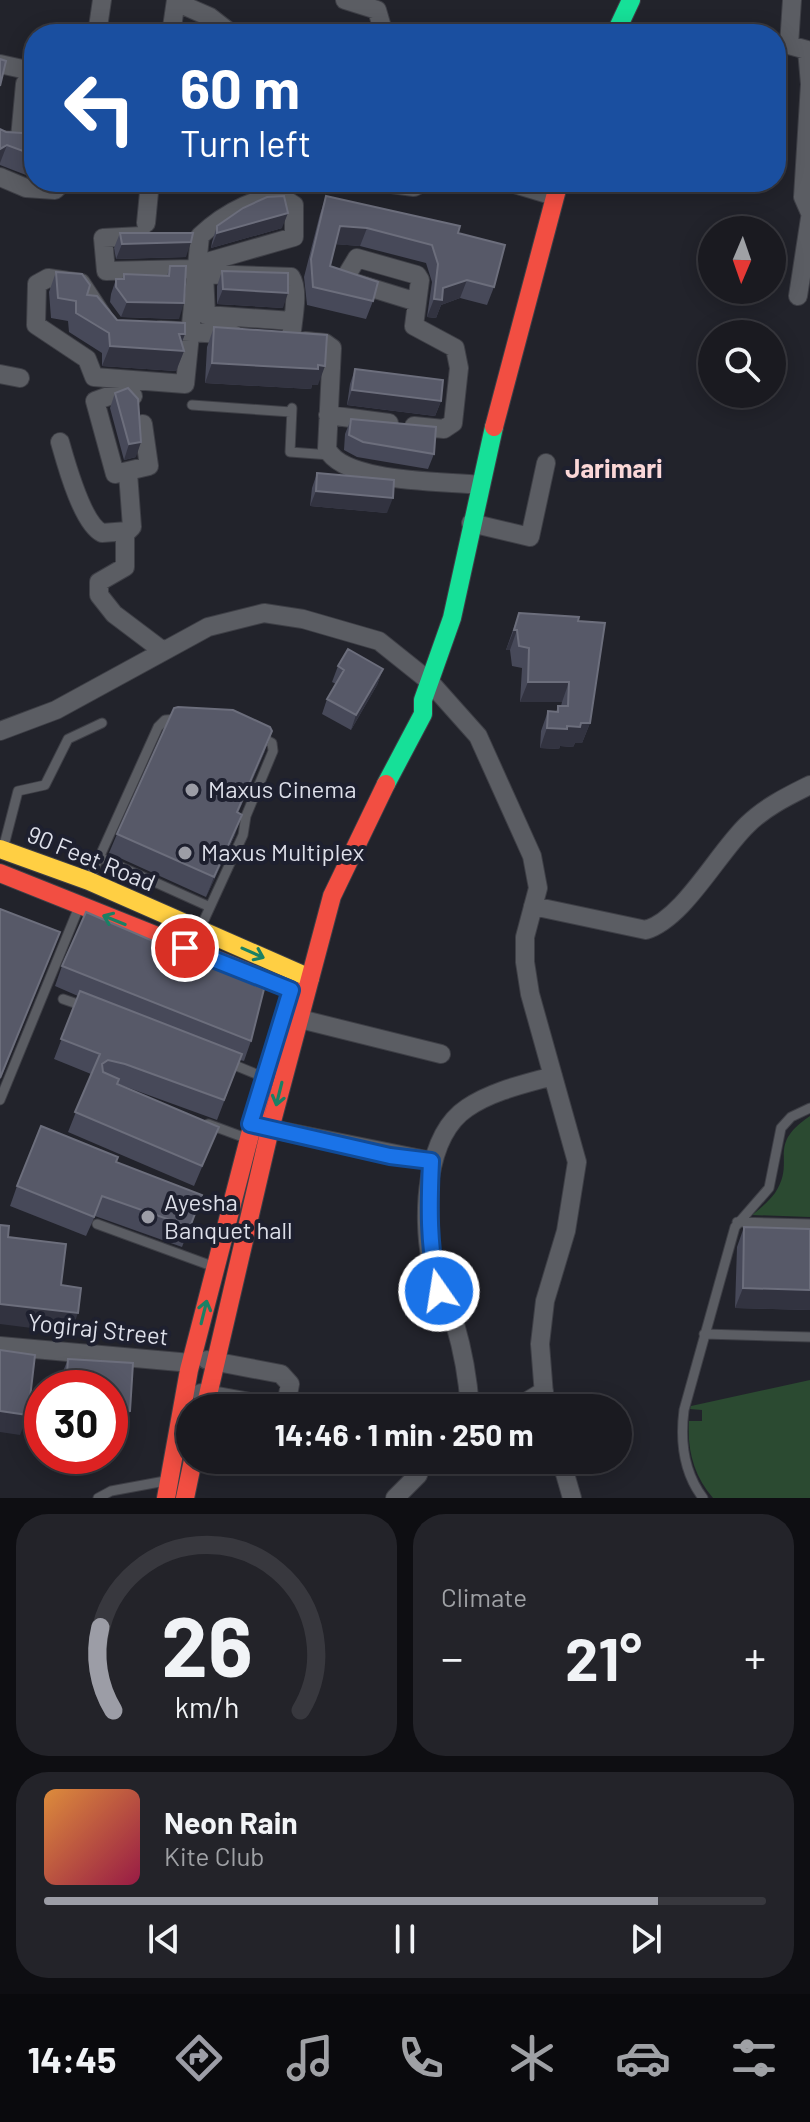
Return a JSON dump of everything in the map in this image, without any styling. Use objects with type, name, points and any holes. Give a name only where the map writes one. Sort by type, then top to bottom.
[{"type":"main road","points":[[620,24],[631,0]]},
{"type":"main road","points":[[208,1394],[270,1129],[319,890],[335,849],[410,709],[423,700],[452,618],[479,485],[555,192]]},
{"type":"main road","name":"90 Feet Road","points":[[5,850],[89,881],[199,930],[300,984]]},
{"type":"main road","name":"90 Feet Road","points":[[2,878],[300,984]]},
{"type":"main road","points":[[167,1489],[185,1390],[248,1131],[264,1077],[291,1016]]},
{"type":"main road","points":[[185,1498],[190,1474]]},
{"type":"street","points":[[98,24],[102,0]]},
{"type":"street","points":[[345,0],[377,10],[381,24]]},
{"type":"street","points":[[792,0],[789,45],[807,50],[810,84],[803,197],[810,216],[798,296]]},
{"type":"street","points":[[173,24],[176,1],[219,24]]},
{"type":"street","points":[[0,64],[24,74]]},
{"type":"street","points":[[0,140],[15,141],[20,138],[24,95]]},
{"type":"street","points":[[0,177],[24,187]]},
{"type":"street","points":[[150,192],[150,229],[103,238],[105,270],[199,266],[294,237],[294,205],[288,200],[257,202],[192,236],[199,266],[198,295],[203,313],[209,316],[292,321]]},
{"type":"street","points":[[115,329],[81,283],[40,280],[36,325],[87,359],[91,374],[97,378],[185,384],[198,295],[207,273],[291,277],[295,283],[291,340]]},
{"type":"street","points":[[328,415],[444,429],[453,423],[459,368],[455,348],[414,326],[417,302]]},
{"type":"street","points":[[142,329],[325,343],[332,348],[334,363],[327,449],[340,466],[360,472],[479,485]]},
{"type":"street","points":[[0,374],[20,378]]},
{"type":"street","points":[[136,403],[128,389],[95,401],[115,474],[149,466],[143,424]]},
{"type":"street","points":[[60,442],[70,478],[92,524],[102,533],[125,532],[133,524],[128,473]]},
{"type":"street","points":[[471,523],[530,537],[546,463]]},
{"type":"street","points":[[125,532],[125,567],[99,582],[99,595],[114,614],[163,651]]},
{"type":"street","points":[[0,731],[56,710],[208,627],[264,613],[379,641],[429,681],[470,724],[532,856],[538,888],[525,937],[525,962],[577,1162],[566,1231],[545,1301],[540,1344],[544,1394]]},
{"type":"street","points":[[533,906],[646,930],[658,926],[675,915],[712,863],[749,823],[810,785]]},
{"type":"street","points":[[291,1016],[441,1054]]},
{"type":"street","points":[[467,1394],[454,1322],[439,1291],[431,1259],[428,1212],[431,1161],[442,1139],[465,1109],[499,1092],[553,1076]]},
{"type":"street","points":[[248,1131],[270,1129],[431,1161]]},
{"type":"street","name":"Yogiraj Street","points":[[0,1346],[215,1362],[281,1374],[290,1384],[288,1394]]},
{"type":"street","points":[[185,1390],[193,1394]]},
{"type":"street","points":[[395,1498],[418,1474]]},
{"type":"street","points":[[565,1474],[572,1498]]},
{"type":"lane","points":[[192,405],[292,410],[290,452],[330,455]]},
{"type":"lane","points":[[89,881],[161,722],[170,719],[196,720]]},
{"type":"lane","points":[[2,878],[18,791],[45,785],[68,739],[102,723]]},
{"type":"lane","points":[[199,930],[243,835],[246,816],[273,751],[272,743],[245,730]]},
{"type":"lane","points":[[99,857],[210,907]]},
{"type":"lane","points":[[179,921],[189,897]]},
{"type":"lane","points":[[0,1100],[79,906]]},
{"type":"lane","points":[[50,943],[62,948]]},
{"type":"lane","points":[[63,999],[92,1010]]},
{"type":"lane","points":[[220,1060],[264,1077]]},
{"type":"lane","points":[[703,1498],[686,1462],[681,1426],[704,1334],[737,1222],[769,1188],[781,1128],[791,1117],[810,1108]]},
{"type":"lane","points":[[202,1122],[248,1131]]},
{"type":"lane","points":[[737,1222],[810,1224]]},
{"type":"lane","points":[[97,1224],[215,1267]]},
{"type":"lane","points":[[704,1334],[810,1337]]},
{"type":"lane","points":[[98,1498],[111,1491],[167,1489]]},
{"type":"green space","points":[[810,1116],[810,1217],[752,1215],[775,1193],[781,1181],[789,1136]]},
{"type":"green space","points":[[810,1380],[810,1498],[713,1498],[701,1481],[691,1452],[689,1421],[702,1421],[702,1410],[690,1409],[691,1406]]},
{"type":"building","points":[[0,59],[6,61],[0,86]]},
{"type":"building","points":[[0,129],[22,133],[24,151],[7,145],[0,149]]},
{"type":"building","points":[[284,196],[288,213],[217,233],[217,226],[243,208],[267,197]]},
{"type":"building","points":[[326,196],[460,226],[458,233],[505,245],[494,287],[467,280],[443,288],[442,300],[434,299],[438,264],[432,245],[367,228],[340,226],[330,266],[378,282],[373,301],[313,287],[311,259]]},
{"type":"building","points":[[120,233],[193,233],[191,242],[122,244]]},
{"type":"building","points":[[170,266],[186,266],[184,303],[127,302],[116,287],[116,279],[124,279],[124,274],[169,276]]},
{"type":"building","points":[[222,271],[288,273],[288,293],[223,289]]},
{"type":"building","points":[[56,272],[82,274],[90,285],[87,295],[97,296],[117,320],[185,323],[185,334],[179,334],[184,351],[110,346],[109,333],[76,313],[76,301],[58,298]]},
{"type":"building","points":[[214,327],[327,335],[325,366],[318,365],[318,369],[212,363]]},
{"type":"building","points":[[355,369],[443,380],[441,401],[352,390]]},
{"type":"building","points":[[128,388],[138,399],[141,442],[129,444],[115,393]]},
{"type":"building","points":[[351,419],[436,427],[434,454],[363,442],[349,435]]},
{"type":"building","points":[[317,473],[394,480],[393,498],[316,491]]},
{"type":"building","points":[[519,613],[579,617],[578,621],[605,623],[590,723],[581,723],[580,727],[567,726],[567,729],[547,728],[548,711],[558,712],[558,706],[568,706],[569,682],[528,682],[529,648],[519,646],[517,630],[514,630]]},
{"type":"building","points":[[348,649],[383,669],[356,715],[327,699],[344,670],[338,666]]},
{"type":"building","name":"Maxus Cinema","points":[[174,708],[233,710],[270,727],[272,731],[237,812],[242,815],[214,877],[117,834]]},
{"type":"building","points":[[0,909],[60,932],[0,1078]]},
{"type":"building","points":[[86,912],[264,989],[251,1041],[62,966]]},
{"type":"building","points":[[80,991],[242,1054],[224,1100],[125,1064],[108,1060],[102,1064],[103,1072],[119,1079],[117,1084],[219,1127],[202,1166],[75,1112],[100,1054],[61,1039]]},
{"type":"building","points":[[41,1126],[118,1157],[116,1162],[202,1195],[190,1227],[102,1196],[94,1217],[17,1186]]},
{"type":"building","points":[[0,1225],[9,1226],[8,1237],[66,1244],[61,1285],[81,1288],[78,1313],[0,1304]]},
{"type":"building","points":[[744,1227],[810,1229],[810,1290],[743,1288]]},
{"type":"building","points":[[0,1350],[35,1355],[33,1370],[24,1370],[24,1414],[0,1411]]},
{"type":"building","points":[[68,1359],[133,1363],[130,1411],[128,1370],[67,1370]]},
{"type":"traffic: fast","points":[[620,24],[631,0]]},
{"type":"traffic: fast","points":[[386,784],[423,714],[423,700],[452,618],[494,427]]},
{"type":"traffic: slow","points":[[0,849],[89,881],[310,978]]},
{"type":"traffic: jam","points":[[494,427],[556,192]]},
{"type":"traffic: jam","points":[[208,1394],[270,1129],[332,896],[386,784]]},
{"type":"traffic: jam","points":[[0,873],[305,995]]},
{"type":"traffic: jam","points":[[166,1498],[189,1370],[267,1069]]},
{"type":"traffic: jam","points":[[185,1498],[190,1474]]},
{"type":"place","name":"Maxus Cinema","points":[[192,790]]},
{"type":"place","name":"Maxus Multiplex","points":[[185,853]]},
{"type":"place","name":"Ayesha Banquet hall","points":[[148,1217]]},
{"type":"district","name":"Jarimari","points":[[614,469]]},
{"type":"route","points":[[185,948],[291,990],[250,1124],[390,1156],[431,1161],[428,1212],[431,1259],[439,1291]]}]
